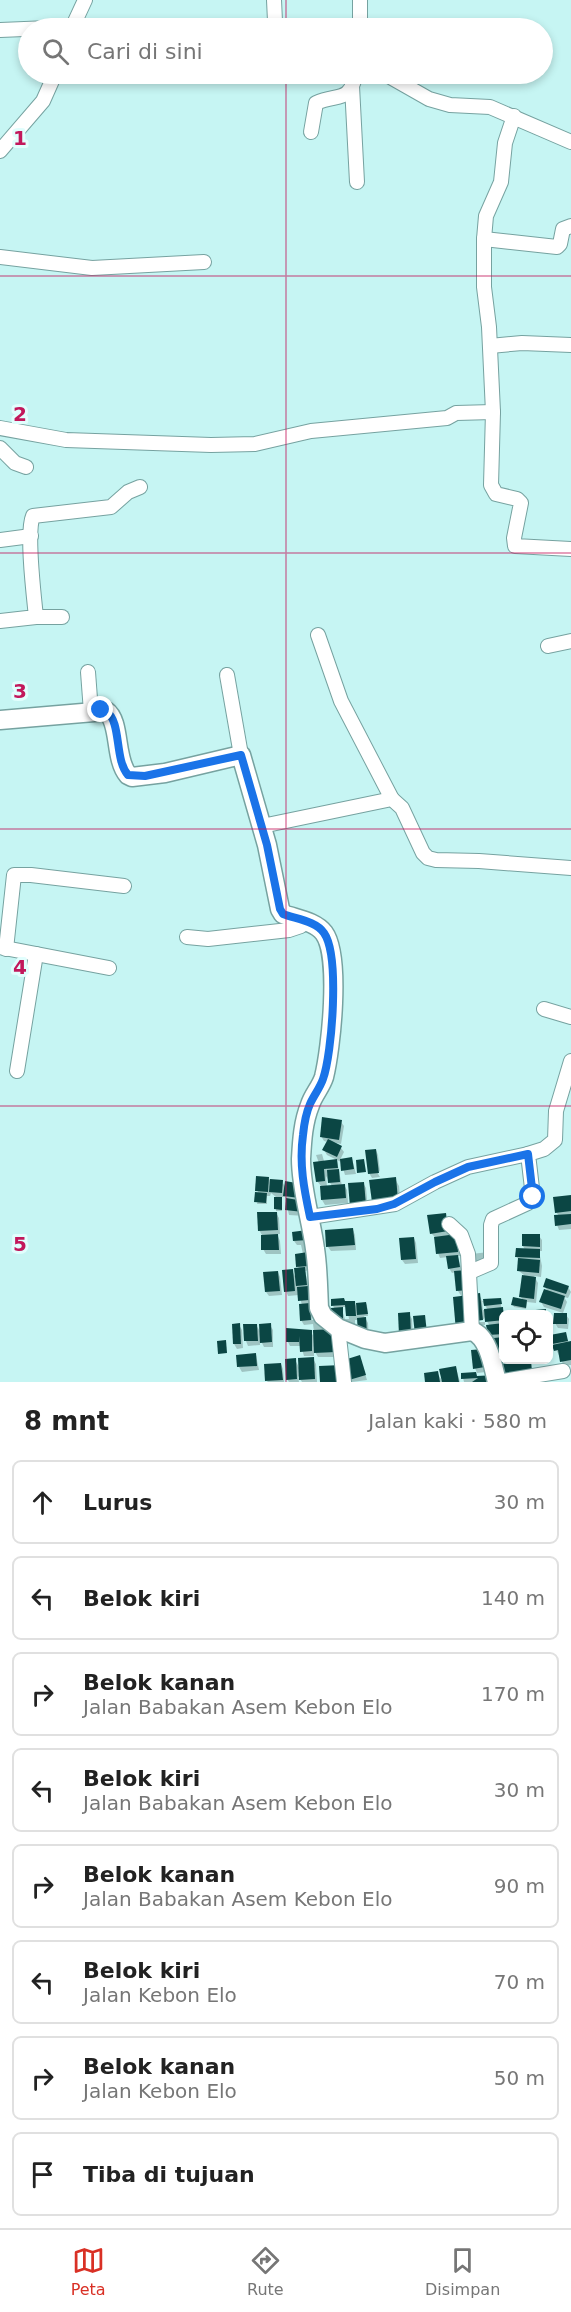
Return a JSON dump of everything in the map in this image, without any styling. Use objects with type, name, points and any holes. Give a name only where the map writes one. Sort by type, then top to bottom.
[{"type":"street","points":[[77,18],[85,0]]},
{"type":"street","points":[[274,0],[275,18]]},
{"type":"street","points":[[360,0],[360,18]]},
{"type":"street","points":[[0,30],[18,30]]},
{"type":"street","points":[[0,151],[43,101],[51,84]]},
{"type":"street","points":[[311,132],[316,103],[343,97],[349,92],[352,84]]},
{"type":"street","points":[[354,84],[357,182]]},
{"type":"street","points":[[403,84],[429,99],[450,105],[490,107],[571,142]]},
{"type":"street","points":[[513,116],[505,143],[501,182],[486,216],[484,238],[484,287],[493,412],[490,485],[496,494],[517,499],[521,503],[514,538],[515,546],[571,549]]},
{"type":"street","points":[[484,238],[557,247],[560,244],[563,229],[571,226]]},
{"type":"street","points":[[0,257],[92,268],[204,262]]},
{"type":"street","points":[[490,346],[522,343],[571,345]]},
{"type":"street","points":[[0,428],[66,440],[162,444],[255,444],[311,431],[447,418],[456,413],[493,412]]},
{"type":"street","points":[[0,448],[15,463],[26,466]]},
{"type":"street","points":[[36,617],[30,525],[34,516],[111,507],[128,492],[140,487]]},
{"type":"street","points":[[0,540],[31,536]]},
{"type":"street","points":[[0,621],[62,617]]},
{"type":"street","points":[[318,635],[340,701],[392,799],[402,808],[423,853],[428,858],[571,868]]},
{"type":"street","points":[[548,646],[571,640]]},
{"type":"street","points":[[88,672],[91,712]]},
{"type":"street","points":[[227,675],[241,755],[262,826],[280,909],[283,914],[304,921],[325,934],[332,963],[334,984],[331,1030],[323,1079],[310,1105],[302,1138],[302,1181],[316,1250],[319,1308],[323,1316],[338,1328],[365,1339],[385,1343],[472,1331],[481,1335],[497,1382],[563,1371]]},
{"type":"street","points":[[0,720],[101,710],[111,714],[121,764],[124,771],[132,777],[165,773],[241,755]]},
{"type":"street","points":[[262,826],[392,799]]},
{"type":"street","points":[[109,968],[3,948],[14,875],[124,886]]},
{"type":"street","points":[[187,937],[208,939],[288,930],[301,926],[304,921]]},
{"type":"street","points":[[17,1071],[36,954]]},
{"type":"street","points":[[544,1009],[571,1017]]},
{"type":"street","points":[[310,1217],[377,1209],[394,1204],[468,1167],[544,1149],[555,1140],[556,1111],[571,1061]]},
{"type":"street","points":[[470,1272],[491,1263],[493,1219],[528,1203],[533,1197],[528,1154]]},
{"type":"street","points":[[449,1224],[461,1235],[468,1254],[472,1331]]},
{"type":"street","points":[[338,1328],[344,1382]]},
{"type":"building","points":[[322,1117],[342,1120],[339,1140],[320,1137]]},
{"type":"building","points":[[328,1139],[342,1146],[337,1157],[322,1150]]},
{"type":"building","points":[[376,1149],[379,1173],[368,1174],[365,1150]]},
{"type":"building","points":[[352,1157],[354,1169],[341,1171],[340,1159]]},
{"type":"building","points":[[337,1159],[338,1168],[324,1169],[325,1181],[316,1182],[313,1162]]},
{"type":"building","points":[[364,1159],[366,1172],[357,1173],[356,1160]]},
{"type":"building","points":[[339,1169],[340,1182],[328,1183],[327,1170]]},
{"type":"building","points":[[256,1176],[269,1177],[268,1192],[255,1191]]},
{"type":"building","points":[[396,1177],[398,1200],[372,1202],[369,1180]]},
{"type":"building","points":[[270,1179],[283,1180],[282,1193],[269,1192]]},
{"type":"building","points":[[285,1181],[302,1184],[300,1198],[283,1196]]},
{"type":"building","points":[[364,1182],[366,1205],[350,1207],[348,1183]]},
{"type":"building","points":[[345,1184],[346,1198],[321,1200],[320,1186]]},
{"type":"building","points":[[255,1192],[267,1193],[266,1203],[254,1202]]},
{"type":"building","points":[[571,1195],[571,1211],[555,1213],[553,1197]]},
{"type":"building","points":[[274,1197],[282,1197],[282,1210],[274,1209]]},
{"type":"building","points":[[286,1198],[304,1201],[303,1212],[285,1210]]},
{"type":"building","points":[[257,1212],[277,1212],[278,1230],[258,1231]]},
{"type":"building","points":[[446,1213],[448,1231],[430,1234],[427,1215]]},
{"type":"building","points":[[571,1214],[571,1224],[555,1226],[554,1215]]},
{"type":"building","points":[[353,1228],[355,1245],[326,1247],[325,1230]]},
{"type":"building","points":[[307,1230],[308,1240],[293,1241],[292,1232]]},
{"type":"building","points":[[278,1234],[279,1250],[261,1250],[261,1235]]},
{"type":"building","points":[[457,1234],[458,1252],[436,1254],[434,1237]]},
{"type":"building","points":[[522,1234],[540,1234],[540,1247],[522,1246]]},
{"type":"building","points":[[414,1237],[416,1259],[401,1260],[399,1238]]},
{"type":"building","points":[[516,1248],[540,1249],[540,1258],[515,1257]]},
{"type":"building","points":[[308,1252],[309,1266],[296,1267],[295,1254]]},
{"type":"building","points":[[458,1255],[460,1267],[448,1269],[446,1256]]},
{"type":"building","points":[[518,1258],[540,1260],[539,1273],[517,1271]]},
{"type":"building","points":[[305,1267],[307,1285],[296,1286],[294,1268]]},
{"type":"building","points":[[293,1269],[295,1291],[284,1292],[282,1270]]},
{"type":"building","points":[[467,1270],[469,1290],[456,1291],[454,1271]]},
{"type":"building","points":[[278,1271],[280,1291],[265,1292],[263,1272]]},
{"type":"building","points":[[522,1275],[536,1277],[534,1299],[519,1297]]},
{"type":"building","points":[[546,1278],[569,1286],[566,1294],[543,1287]]},
{"type":"building","points":[[308,1286],[309,1300],[298,1301],[297,1287]]},
{"type":"building","points":[[544,1289],[565,1296],[561,1309],[539,1302]]},
{"type":"building","points":[[480,1293],[483,1320],[475,1321],[472,1294]]},
{"type":"building","points":[[469,1295],[472,1330],[456,1331],[453,1297]]},
{"type":"building","points":[[513,1297],[527,1300],[526,1308],[511,1305]]},
{"type":"building","points":[[344,1298],[345,1301],[355,1301],[356,1316],[346,1316],[345,1305],[331,1306],[331,1299]]},
{"type":"building","points":[[501,1298],[502,1304],[484,1306],[483,1299]]},
{"type":"building","points":[[366,1302],[368,1314],[357,1315],[356,1303]]},
{"type":"building","points":[[310,1303],[311,1320],[300,1321],[299,1304]]},
{"type":"building","points":[[343,1307],[343,1322],[332,1322],[331,1308]]},
{"type":"building","points":[[503,1307],[503,1310],[499,1310],[499,1321],[485,1322],[484,1309]]},
{"type":"building","points":[[410,1312],[411,1334],[399,1335],[398,1313]]},
{"type":"building","points":[[554,1313],[567,1313],[567,1324],[553,1324]]},
{"type":"building","points":[[425,1315],[427,1333],[415,1335],[413,1316]]},
{"type":"building","points":[[366,1317],[367,1334],[358,1335],[357,1318]]},
{"type":"building","points":[[240,1323],[241,1344],[233,1344],[232,1324]]},
{"type":"building","points":[[271,1323],[272,1342],[260,1343],[259,1324]]},
{"type":"building","points":[[243,1324],[257,1324],[258,1341],[244,1341]]},
{"type":"building","points":[[499,1324],[499,1334],[488,1335],[486,1325]]},
{"type":"building","points":[[286,1328],[312,1330],[312,1351],[300,1352],[299,1336],[299,1342],[286,1342]]},
{"type":"building","points":[[336,1329],[336,1352],[314,1353],[313,1330]]},
{"type":"building","points":[[566,1332],[568,1341],[553,1344],[553,1334]]},
{"type":"building","points":[[494,1338],[499,1338],[499,1352],[496,1352]]},
{"type":"building","points":[[226,1340],[227,1353],[218,1354],[217,1341]]},
{"type":"building","points":[[571,1341],[571,1360],[560,1362],[558,1350],[554,1351],[553,1345]]},
{"type":"building","points":[[483,1349],[485,1367],[473,1369],[471,1350]]},
{"type":"building","points":[[256,1353],[257,1366],[237,1367],[236,1355]]},
{"type":"building","points":[[360,1355],[366,1375],[349,1380],[344,1360]]},
{"type":"building","points":[[314,1357],[315,1379],[299,1380],[298,1358]]},
{"type":"building","points":[[296,1358],[297,1379],[286,1380],[285,1359]]},
{"type":"building","points":[[281,1363],[283,1380],[265,1381],[264,1364]]},
{"type":"building","points":[[502,1364],[531,1364],[532,1372],[504,1376]]},
{"type":"building","points":[[342,1365],[343,1382],[320,1382],[319,1366]]},
{"type":"building","points":[[456,1366],[459,1382],[442,1382],[439,1369]]},
{"type":"building","points":[[438,1371],[440,1382],[425,1382],[424,1373]]},
{"type":"building","points":[[476,1372],[477,1376],[495,1375],[495,1382],[472,1382],[478,1378],[461,1379],[461,1373]]},
{"type":"route","points":[[101,710],[111,714],[121,764],[124,771],[132,777],[165,773],[241,755],[267,845],[280,909],[283,914],[311,924],[325,934],[329,946],[334,984],[331,1030],[323,1079],[310,1105],[302,1138],[302,1181],[310,1217],[377,1209],[394,1204],[468,1167],[528,1154],[533,1197]]}]
